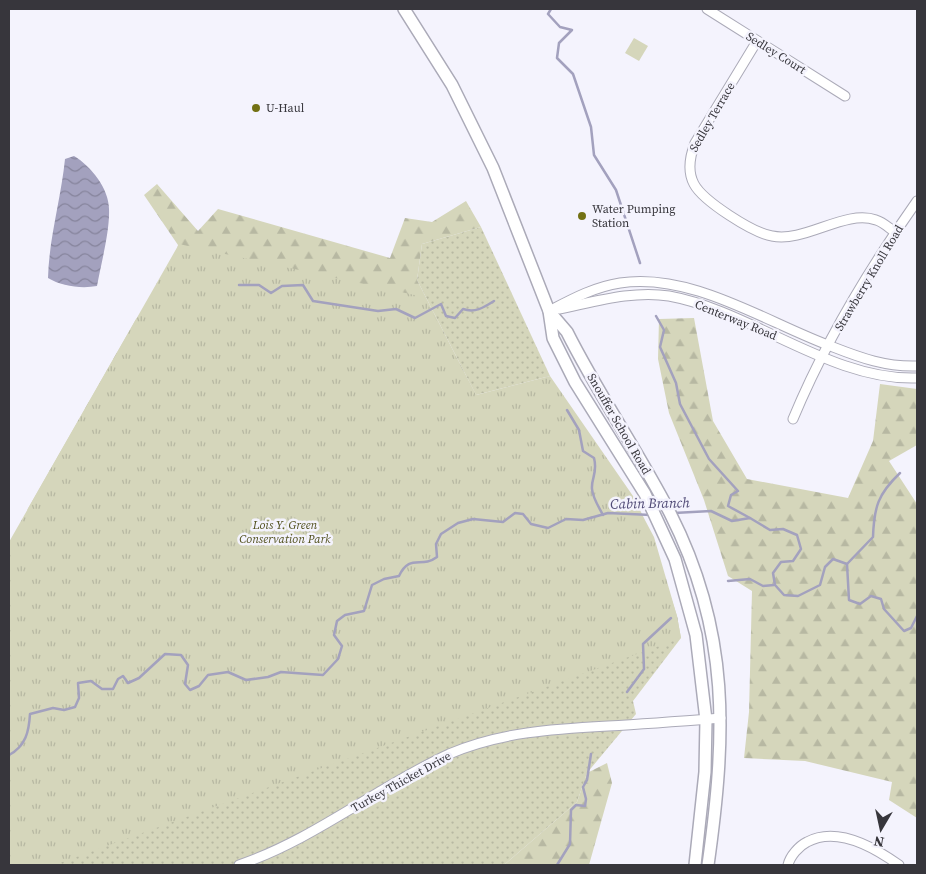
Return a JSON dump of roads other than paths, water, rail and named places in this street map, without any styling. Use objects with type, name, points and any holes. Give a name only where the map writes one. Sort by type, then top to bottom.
[{"type":"main road","name":"Snouffer School Road","points":[[404,9],[440,62],[476,131],[549,310],[553,338],[572,375],[645,494],[665,532],[690,607],[700,660],[706,720],[705,772],[695,865]]},
{"type":"main road","name":"Snouffer School Road","points":[[549,310],[567,332],[660,494],[680,534],[701,591],[710,624],[718,669],[721,718],[720,774],[708,865]]},
{"type":"street","name":"Sedley Court","points":[[707,9],[845,96]]},
{"type":"street","name":"Sedley Terrace","points":[[758,41],[690,155],[690,174],[696,188],[749,229],[772,237],[804,233],[859,217],[876,220],[895,232]]},
{"type":"street","name":"Strawberry Knoll Road","points":[[792,419],[821,356],[877,259],[917,201]]},
{"type":"street","name":"Centerway Road","points":[[549,310],[601,287],[642,281],[663,283],[696,290],[878,364],[917,366]]},
{"type":"street","name":"Centerway Road","points":[[549,310],[629,296],[668,296],[706,306],[821,356],[878,376],[917,378]]},
{"type":"street","name":"Turkey Thicket Drive","points":[[239,865],[305,837],[419,770],[474,745],[533,731],[721,718]]},
{"type":"street","points":[[788,865],[800,845],[817,836],[835,835],[881,852],[899,865]]},
{"type":"water","points":[[74,156],[93,172],[102,186],[108,201],[108,227],[97,286],[71,286],[48,278],[65,159]]},
{"type":"waterway","points":[[551,9],[548,14],[560,27],[572,30],[559,43],[557,58],[573,74],[591,127],[594,155],[616,190],[640,263]]},
{"type":"waterway","points":[[239,285],[259,285],[271,293],[282,286],[303,285],[313,301],[378,311],[396,309],[415,318],[441,304],[446,316],[455,318],[463,309],[479,309],[494,301]]},
{"type":"waterway","points":[[656,316],[664,330],[660,347],[676,383],[680,404],[709,459],[738,491],[731,495],[728,506],[750,518]]},
{"type":"waterway","points":[[567,410],[579,430],[583,451],[594,458],[595,472],[592,489],[595,500],[603,515]]},
{"type":"waterway","points":[[847,564],[873,537],[876,509],[882,495],[900,473]]},
{"type":"waterway","name":"Cabin Branch","points":[[674,513],[711,511],[732,521],[750,518],[770,530],[783,529],[797,535],[801,549],[793,561],[781,562],[773,573],[775,585],[784,595],[798,596],[820,585],[825,567],[833,559],[847,564],[849,600],[860,604],[871,596],[881,599],[884,609],[904,631],[911,628],[917,616]]},
{"type":"waterway","name":"Cabin Branch","points":[[9,755],[23,743],[29,726],[30,714],[53,708],[64,710],[75,707],[79,698],[78,683],[91,681],[102,689],[113,689],[118,679],[123,676],[128,683],[139,678],[165,654],[181,655],[188,665],[185,684],[190,690],[199,686],[208,675],[228,672],[246,680],[268,677],[281,672],[323,675],[338,659],[342,646],[334,635],[337,621],[345,615],[364,611],[372,585],[384,579],[399,576],[407,565],[426,562],[437,557],[436,544],[441,534],[458,523],[473,519],[503,522],[515,513],[523,514],[531,524],[548,528],[566,519],[583,520],[608,513],[651,515]]},
{"type":"waterway","points":[[728,581],[750,579],[763,586],[774,585]]},
{"type":"waterway","points":[[627,692],[644,669],[643,644],[671,618]]},
{"type":"waterway","points":[[557,865],[570,844],[571,810],[576,805],[585,806],[586,799],[583,787],[587,780],[591,754]]},
{"type":"place","name":"U-Haul","points":[[256,108]]},
{"type":"place","name":"Water Pumping Station","points":[[582,216]]},
{"type":"park label","name":"Lois Y. Green Conservation Park","points":[[285,532]]}]
